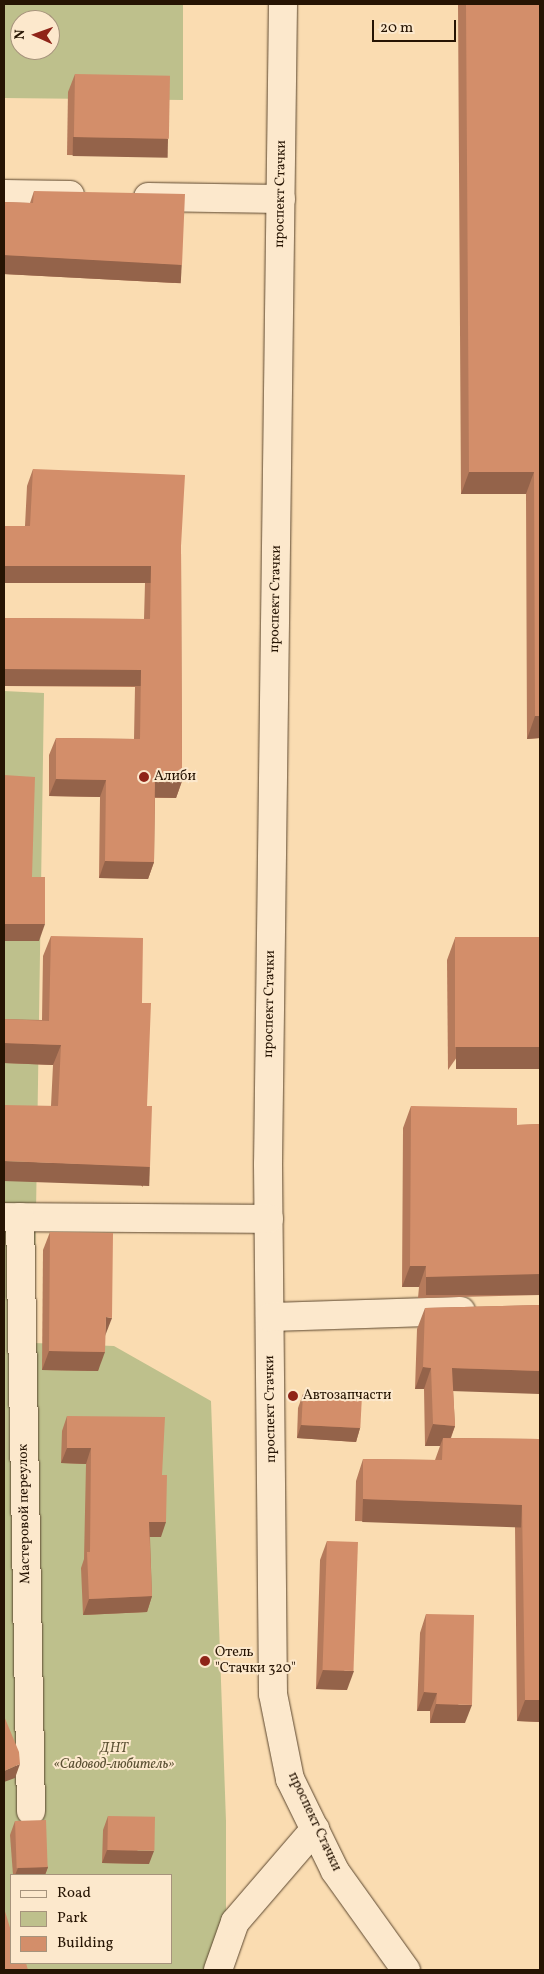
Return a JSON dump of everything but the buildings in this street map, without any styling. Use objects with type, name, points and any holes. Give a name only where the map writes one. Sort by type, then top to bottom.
[{"type":"street","name":"проспект Стачки","points":[[283,4],[269,1220],[273,1694],[290,1779],[335,1871],[406,1970]]},
{"type":"street","points":[[4,194],[91,196]]},
{"type":"street","points":[[120,196],[281,199]]},
{"type":"street","name":"Мастеровой переулок","points":[[31,1811],[12,1217],[269,1220]]},
{"type":"street","points":[[270,1316],[487,1311]]},
{"type":"street","points":[[218,1970],[236,1922],[315,1829]]},
{"type":"green space","points":[[4,4],[183,4],[183,100],[4,98]]},
{"type":"green space","name":"ДНТ «Садовод-любитель»","points":[[4,691],[44,693],[34,1343],[114,1346],[211,1401],[226,1821],[226,1970],[4,1970]]},
{"type":"place","name":"Алиби","points":[[144,777]]},
{"type":"place","name":"Автозапчасти","points":[[293,1396]]},
{"type":"place","name":"Отель \"Стачки 320\"","points":[[205,1661]]}]
